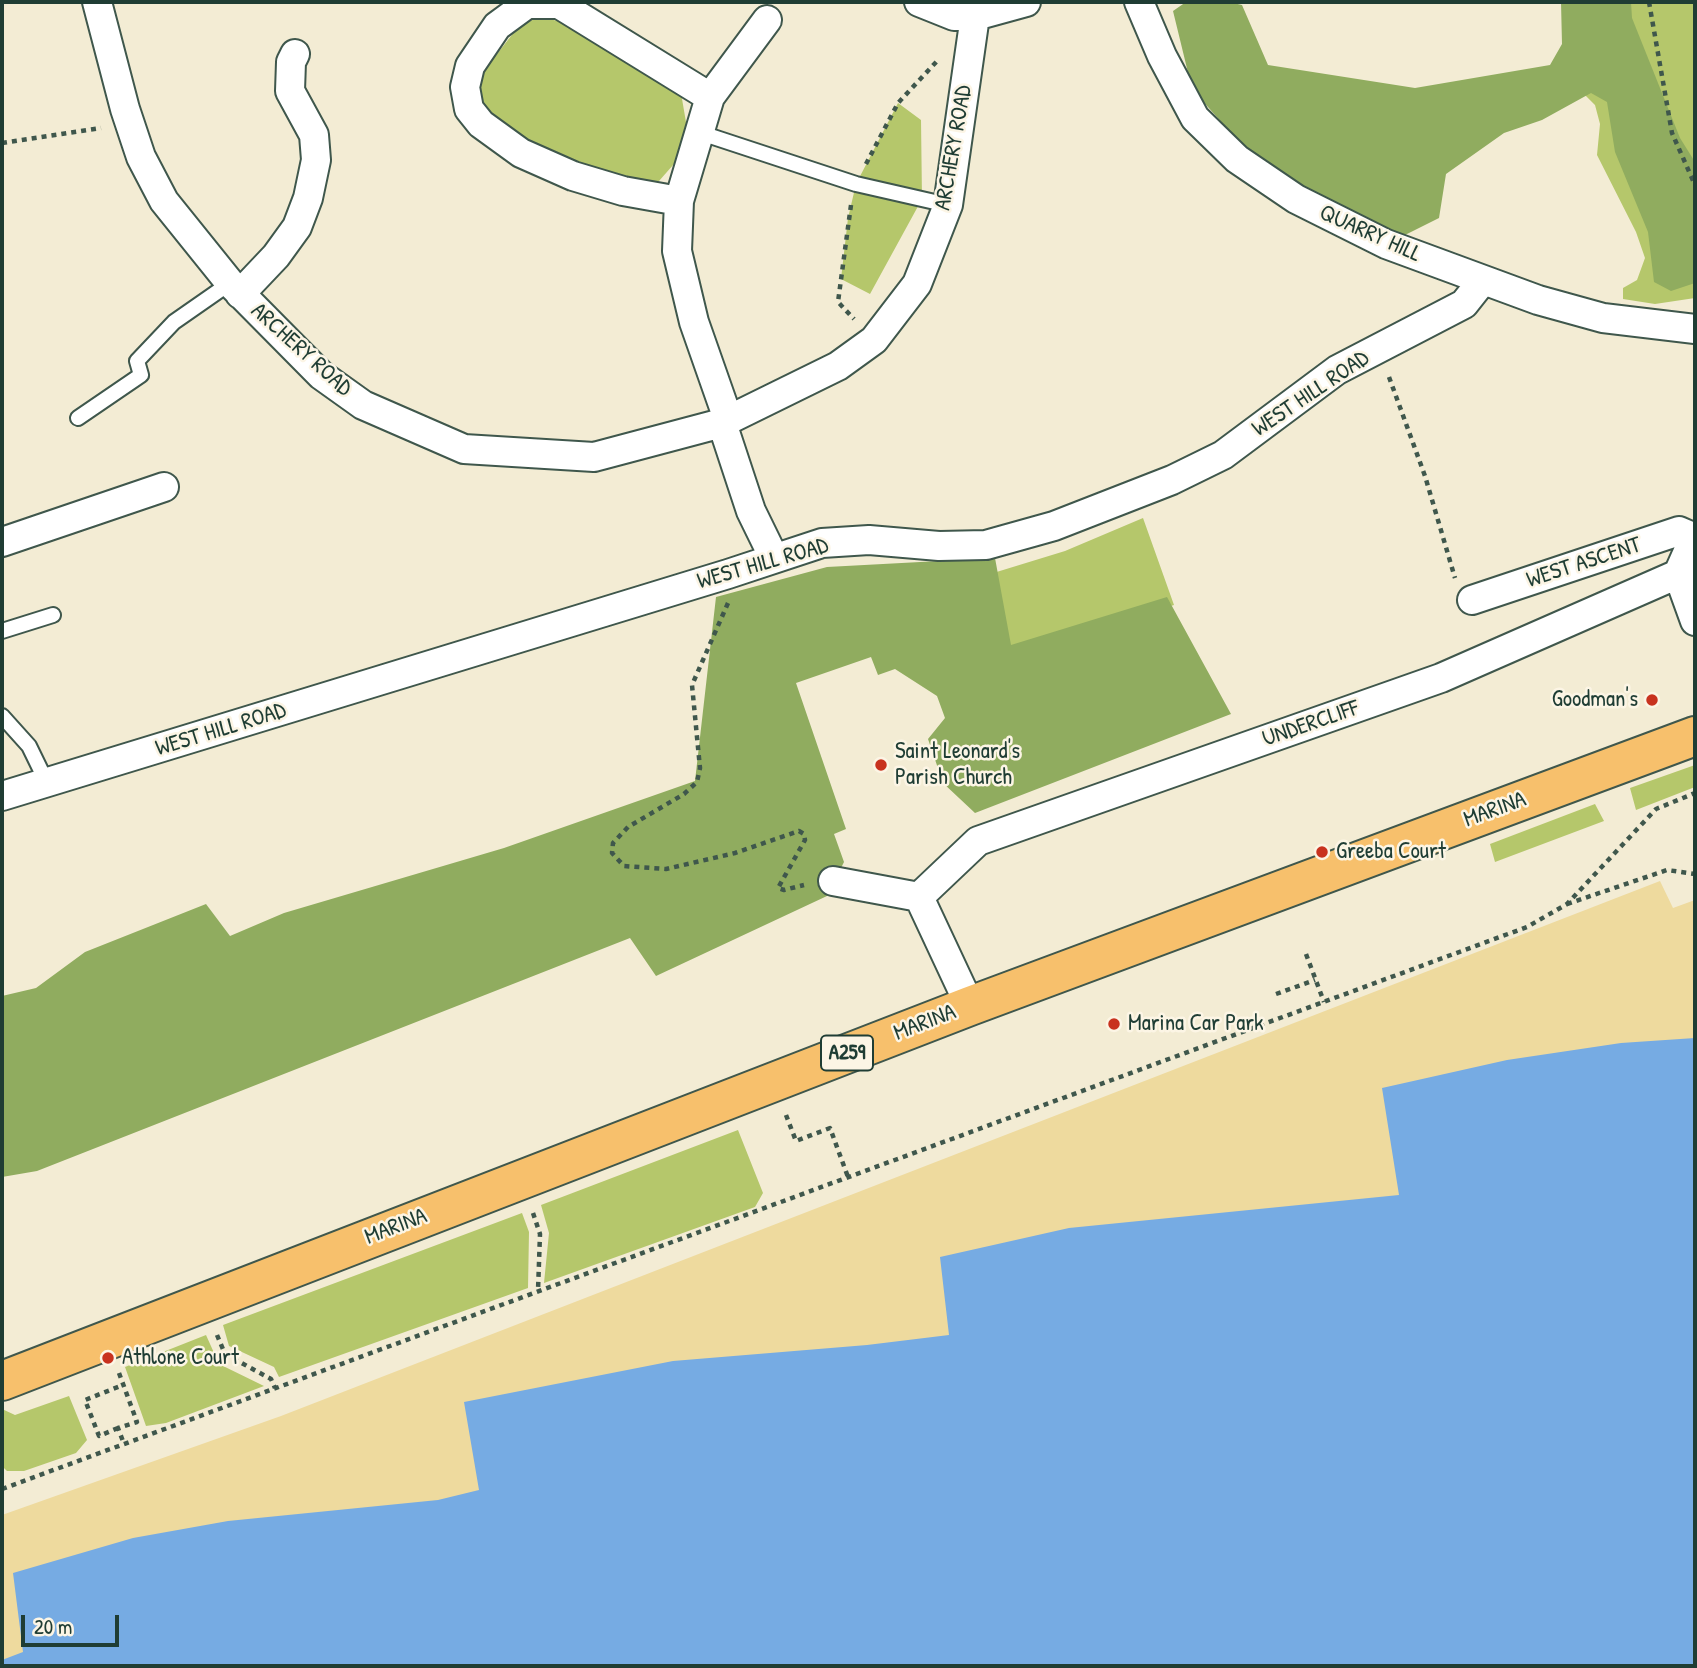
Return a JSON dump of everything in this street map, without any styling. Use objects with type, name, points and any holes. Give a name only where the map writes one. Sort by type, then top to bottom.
[{"type":"highway","name":"MARINA","points":[[2,1381],[970,1006],[1695,736]]},
{"type":"street","name":"ARCHERY ROAD","points":[[97,2],[141,157],[164,201],[235,288],[321,374],[363,405],[464,449],[594,457],[725,421],[838,366],[873,340],[917,284],[948,205],[975,16]]},
{"type":"street","points":[[919,2],[954,16],[975,16],[1026,2]]},
{"type":"street","name":"QUARRY HILL","points":[[1139,2],[1161,56],[1195,118],[1237,159],[1296,200],[1374,239],[1483,280],[1603,318],[1695,329]]},
{"type":"street","points":[[679,201],[623,191],[573,176],[521,153],[481,124],[469,109],[465,87],[470,66],[498,26],[527,4],[559,4],[710,97]]},
{"type":"street","points":[[767,20],[710,97],[679,201],[677,251],[694,322],[751,511],[774,558]]},
{"type":"street","points":[[235,288],[276,256],[297,227],[308,198],[316,160],[314,135],[290,91],[290,62],[295,54]]},
{"type":"street","name":"WEST HILL ROAD","points":[[2,796],[728,574],[822,542],[869,540],[939,546],[986,545],[1054,526],[1172,480],[1223,454],[1337,370],[1464,304],[1483,280]]},
{"type":"street","points":[[2,542],[164,487]]},
{"type":"street","name":"WEST ASCENT","points":[[1472,600],[1679,531],[1695,538]]},
{"type":"street","points":[[1695,538],[1678,574],[1695,621]]},
{"type":"street","name":"UNDERCLIFF","points":[[919,897],[978,841],[1441,678],[1678,574]]},
{"type":"street","points":[[833,881],[919,897],[970,1006]]},
{"type":"lane","points":[[698,132],[856,184],[948,205]]},
{"type":"lane","points":[[78,418],[141,375],[137,361],[174,322],[235,288]]},
{"type":"lane","points":[[2,631],[53,615]]},
{"type":"lane","points":[[2,716],[29,746],[47,783]]},
{"type":"path","points":[[1649,2],[1672,133],[1695,185]]},
{"type":"path","points":[[2,143],[130,124]]},
{"type":"path","points":[[1380,348],[1425,476],[1463,603],[1472,600]]},
{"type":"path","points":[[728,574],[728,608],[692,685],[700,768],[697,782],[684,794],[628,827],[612,843],[612,853],[624,866],[666,869],[735,853],[799,831],[804,834],[805,840],[778,888],[784,890],[833,881]]},
{"type":"path","points":[[1567,904],[1656,808],[1695,793]]},
{"type":"path","points":[[2,1489],[1527,927],[1567,904],[1667,870],[1695,874]]},
{"type":"path","points":[[1306,954],[1324,1002]]},
{"type":"path","points":[[1276,994],[1315,980]]},
{"type":"path","points":[[773,1082],[796,1140],[830,1128],[848,1177]]},
{"type":"path","points":[[835,1140],[842,1137]]},
{"type":"path","points":[[521,1179],[540,1234],[538,1291]]},
{"type":"path","points":[[205,1301],[225,1353],[271,1379],[275,1388]]},
{"type":"path","points":[[106,1340],[137,1422],[99,1436],[85,1399],[123,1385]]},
{"type":"path","points":[[118,1428],[124,1444]]},
{"type":"green space","points":[[1186,2],[1229,2],[1242,5],[1268,65],[1415,88],[1550,65],[1562,44],[1561,2],[1631,2],[1632,18],[1680,138],[1695,162],[1695,283],[1671,291],[1654,282],[1648,232],[1615,152],[1607,102],[1591,93],[1542,120],[1504,133],[1446,174],[1439,218],[1401,237],[1322,205],[1247,151],[1192,89],[1173,11]]},
{"type":"green space","points":[[1567,2],[1695,2],[1695,298],[1655,304],[1623,299],[1623,288],[1637,280],[1645,258],[1636,232],[1597,155],[1600,124],[1595,105],[1585,95]]},
{"type":"green space","points":[[544,18],[568,23],[681,93],[687,128],[681,156],[659,181],[623,182],[535,150],[489,118],[480,99],[479,77],[522,22]]},
{"type":"green space","points":[[898,103],[921,120],[922,199],[870,294],[841,279],[848,218],[856,184]]},
{"type":"green space","points":[[1143,518],[1174,605],[1036,648],[1011,651],[977,578],[1065,551]]},
{"type":"green space","points":[[995,558],[1011,645],[1167,597],[1231,714],[975,813],[943,783],[928,739],[945,718],[937,696],[895,669],[878,675],[871,657],[796,683],[846,829],[834,834],[844,862],[827,896],[656,976],[630,938],[37,1171],[2,1177],[2,996],[36,988],[85,952],[206,904],[230,936],[284,913],[504,848],[695,781],[716,597],[827,567]]},
{"type":"green space","points":[[1695,765],[1695,787],[1636,810],[1630,788]]},
{"type":"green space","points":[[1595,804],[1604,821],[1495,862],[1490,844]]},
{"type":"green space","points":[[738,1130],[763,1193],[755,1207],[544,1283],[549,1233],[541,1205]]},
{"type":"green space","points":[[522,1213],[529,1232],[528,1288],[279,1377],[274,1367],[229,1346],[223,1325]]},
{"type":"green space","points":[[206,1335],[219,1364],[264,1386],[166,1423],[146,1426],[125,1367]]},
{"type":"green space","points":[[69,1396],[87,1440],[76,1453],[24,1471],[7,1471],[2,1466],[2,1409],[15,1415]]},
{"type":"sand","points":[[1660,881],[1673,908],[1695,900],[1695,1275],[2,1666],[2,1515],[281,1416]]},
{"type":"water","points":[[1695,1038],[1695,1666],[2,1666],[2,1660],[23,1652],[13,1573],[133,1538],[228,1521],[438,1500],[479,1490],[464,1402],[673,1361],[867,1345],[949,1335],[940,1257],[1069,1228],[1399,1195],[1382,1088],[1507,1060],[1621,1043]]},
{"type":"place","name":"Goodman's","points":[[1652,700]]},
{"type":"place","name":"Saint Leonard's Parish Church","points":[[881,765]]},
{"type":"place","name":"Greeba Court","points":[[1322,852]]},
{"type":"place","name":"Marina Car Park","points":[[1114,1024]]},
{"type":"place","name":"Athlone Court","points":[[108,1358]]}]
